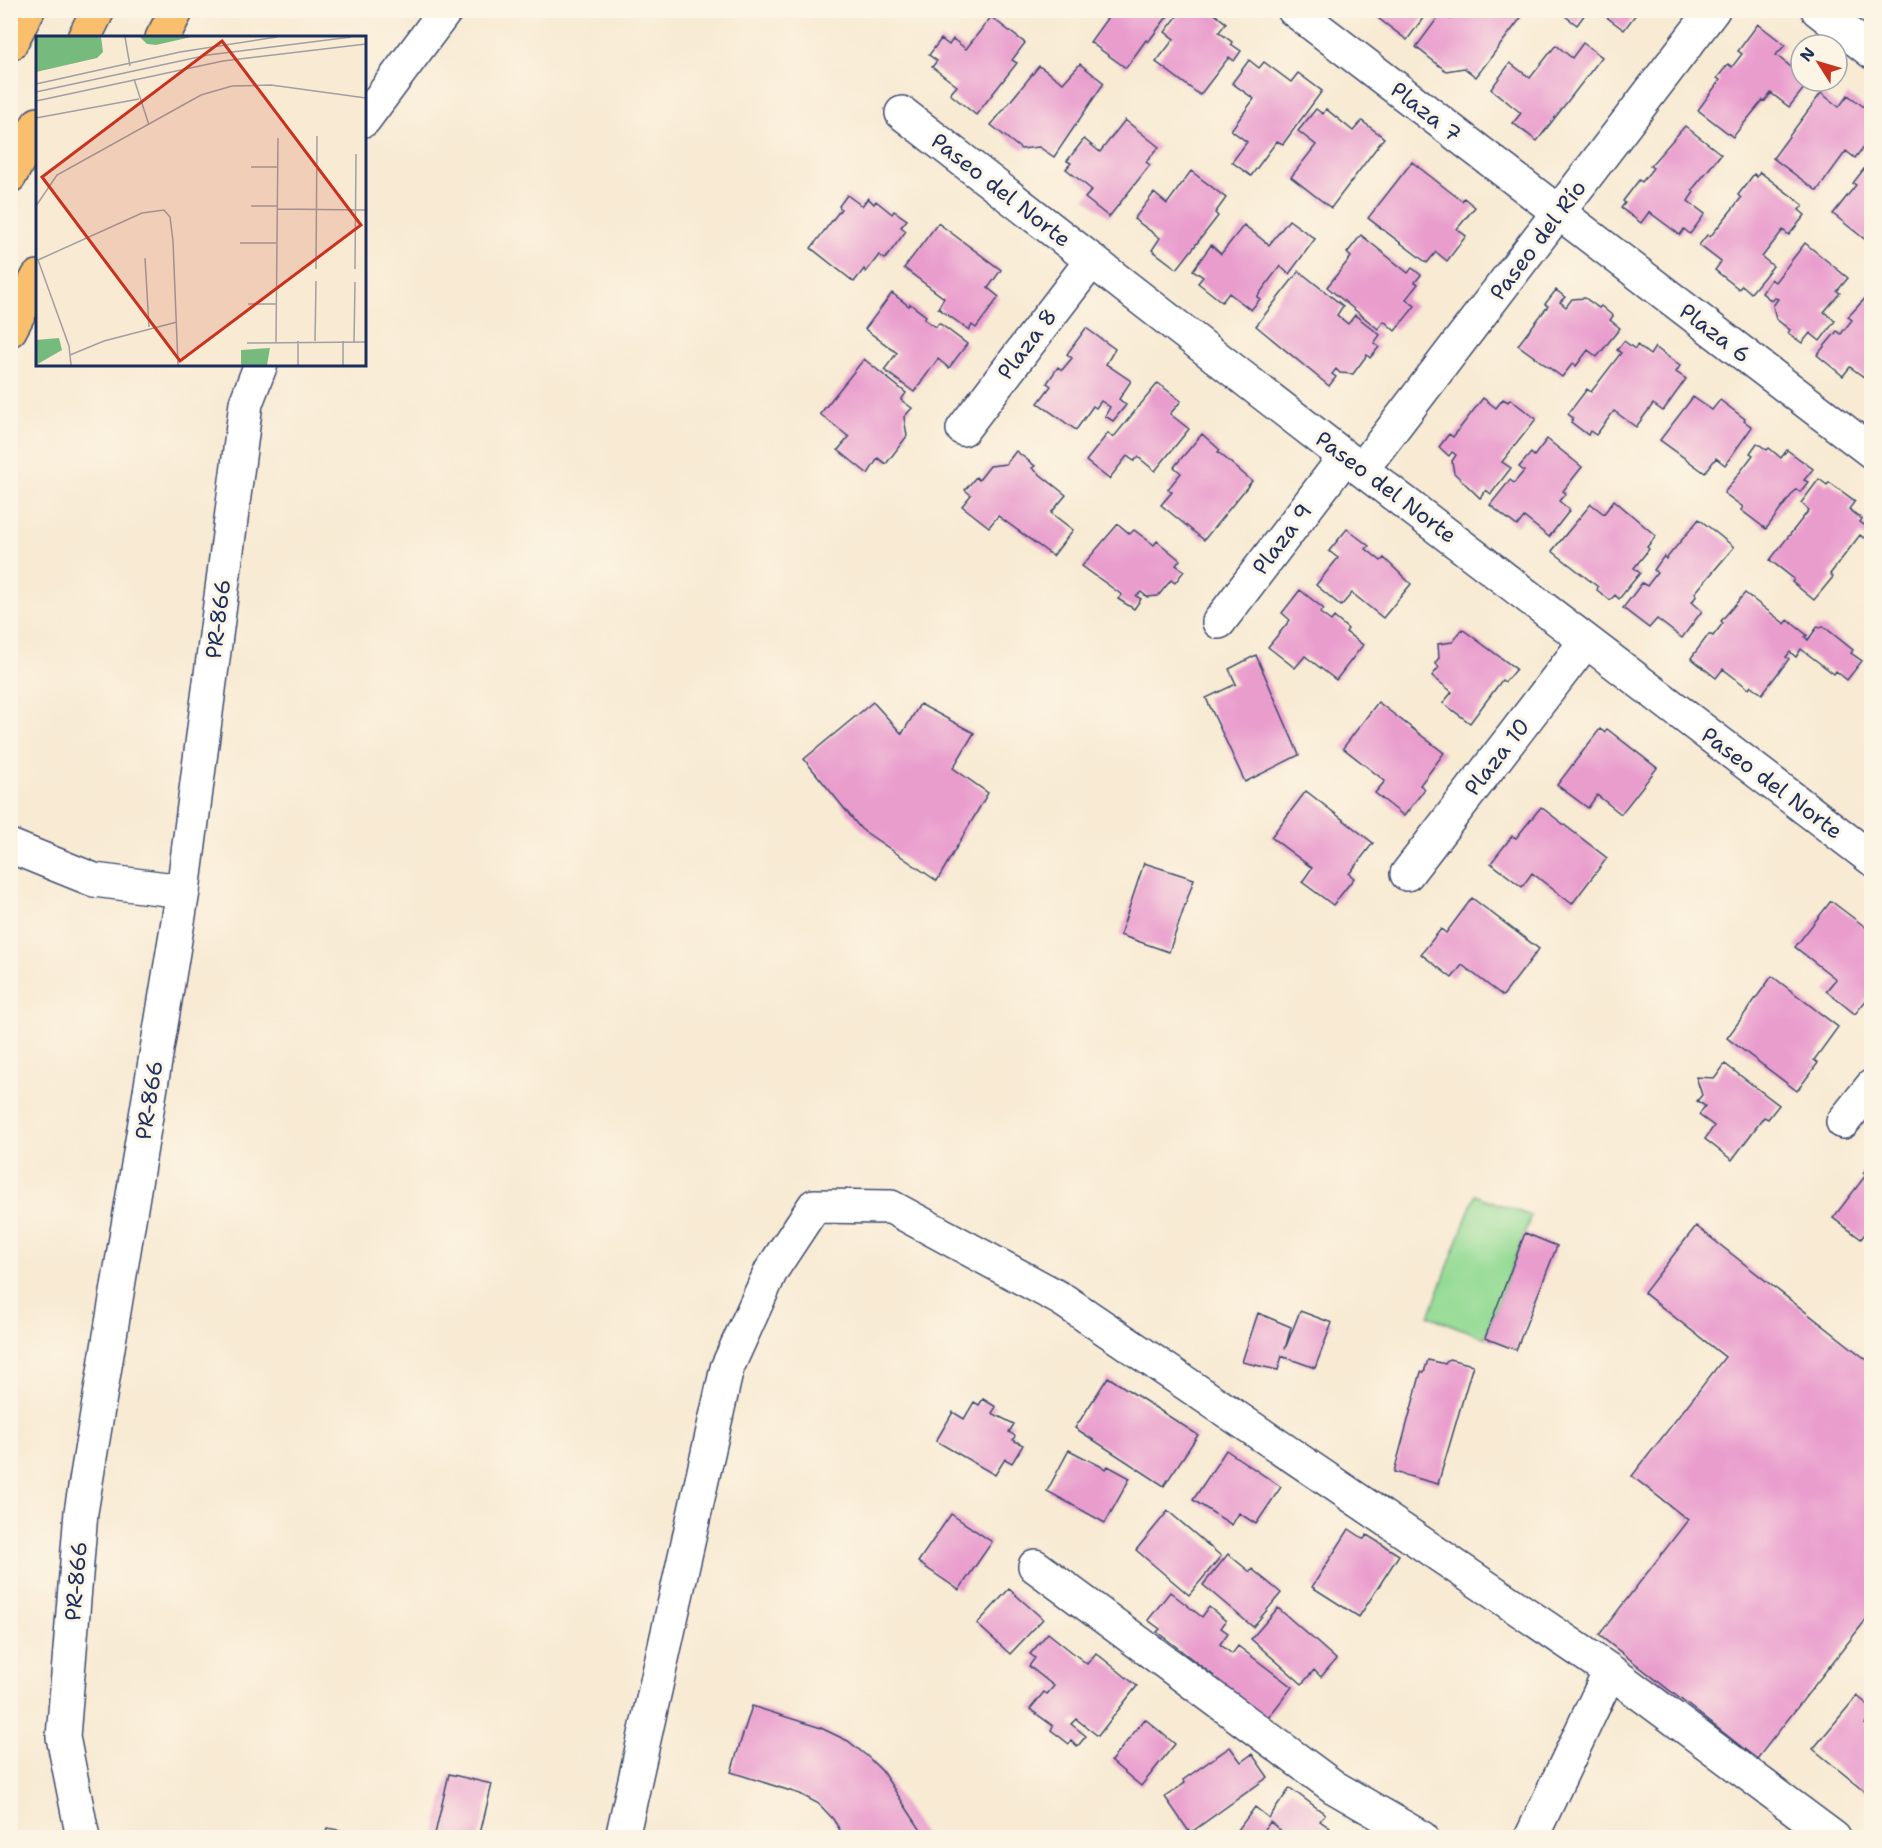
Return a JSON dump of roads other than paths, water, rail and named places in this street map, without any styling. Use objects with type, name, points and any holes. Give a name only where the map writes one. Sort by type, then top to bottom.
[{"type":"highway","points":[[10,22],[13,10]]},
{"type":"highway","points":[[10,44],[28,10]]},
{"type":"highway","points":[[85,36],[98,10]]},
{"type":"highway","points":[[163,36],[177,10]]},
{"type":"highway","points":[[10,176],[36,128]]},
{"type":"highway","points":[[10,330],[36,281]]},
{"type":"street","points":[[366,117],[446,10]]},
{"type":"street","name":"Plaza 7","points":[[1294,10],[1558,214]]},
{"type":"street","name":"Paseo del Río","points":[[1354,463],[1558,214],[1713,10]]},
{"type":"street","points":[[1818,10],[1872,52]]},
{"type":"street","name":"Paseo del Norte","points":[[902,113],[1354,463],[1872,859]]},
{"type":"street","name":"Plaza 6","points":[[1558,214],[1872,452]]},
{"type":"street","name":"Plaza 8","points":[[963,429],[1092,260]]},
{"type":"street","name":"PR-866","points":[[82,1838],[63,1737],[81,1512],[183,891],[246,403],[260,366]]},
{"type":"street","name":"Plaza 9","points":[[1219,622],[1354,463]]},
{"type":"street","name":"Plaza 10","points":[[1407,874],[1586,641]]},
{"type":"street","points":[[10,846],[94,880],[183,891]]},
{"type":"street","points":[[1844,1122],[1872,1086]]},
{"type":"street","points":[[622,1838],[727,1368],[771,1271],[814,1206],[891,1207],[1063,1300],[1610,1671],[1834,1838]]},
{"type":"street","points":[[1035,1566],[1334,1787],[1422,1838]]},
{"type":"street","points":[[1531,1838],[1610,1671]]}]
